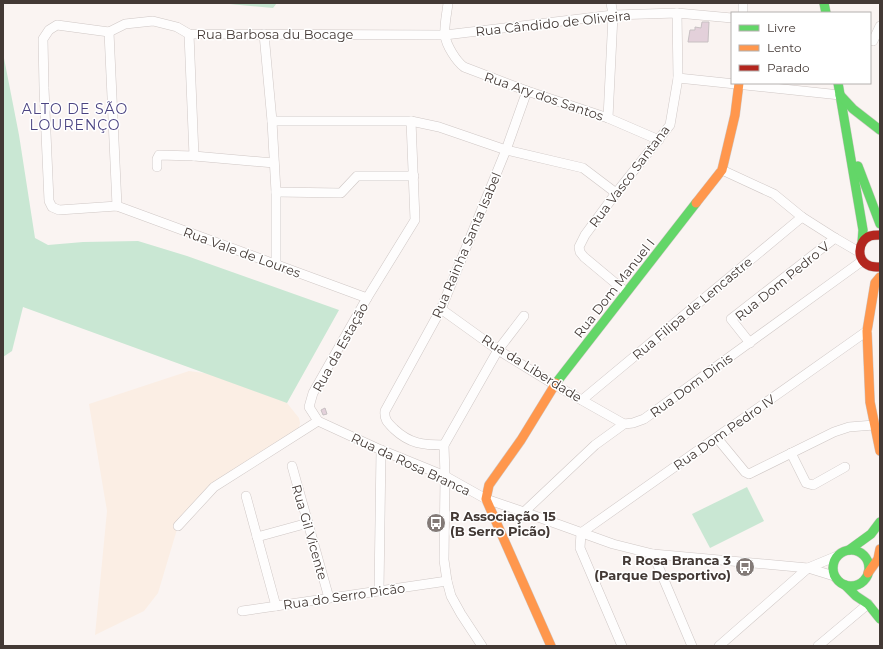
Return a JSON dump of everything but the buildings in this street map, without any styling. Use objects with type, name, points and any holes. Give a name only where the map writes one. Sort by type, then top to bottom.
[{"type":"street","points":[[445,35],[448,3]]},
{"type":"street","points":[[608,118],[613,15],[611,3]]},
{"type":"street","name":"Rua Cândido de Oliveira","points":[[445,35],[613,15],[677,13],[731,18]]},
{"type":"street","name":"Rua Vasco Santana","points":[[626,292],[584,257],[580,252],[579,247],[585,235],[616,193],[670,125],[678,78],[677,13]]},
{"type":"street","name":"Rua Barbosa du Bocage","points":[[109,32],[126,24],[153,21],[176,27],[189,34],[445,35]]},
{"type":"street","points":[[57,25],[109,32],[117,206],[58,210],[52,207],[49,201],[43,39],[49,30],[57,25]]},
{"type":"street","points":[[874,42],[880,26]]},
{"type":"street","points":[[189,34],[194,156]]},
{"type":"street","points":[[264,34],[272,121],[276,192],[276,265]]},
{"type":"street","name":"Rua Ary dos Santos","points":[[445,35],[453,56],[464,67],[527,91],[608,118],[659,140]]},
{"type":"street","points":[[678,78],[731,83]]},
{"type":"street","points":[[739,84],[840,95],[853,109],[880,130]]},
{"type":"street","name":"Rua Dom Manuel I","points":[[486,499],[489,485],[521,440],[555,385],[722,170],[735,115],[739,84]]},
{"type":"street","points":[[838,84],[863,230],[862,255],[878,280],[867,331],[870,402],[880,451]]},
{"type":"street","name":"Rua Rainha Santa Isabel","points":[[444,445],[422,444],[407,440],[387,422],[384,417],[385,411],[442,309],[506,150],[527,91]]},
{"type":"street","points":[[272,121],[411,121],[439,126],[506,150],[583,168],[616,193]]},
{"type":"street","name":"Rua da Estação","points":[[318,421],[309,407],[313,393],[367,298],[415,220],[411,121]]},
{"type":"street","points":[[848,140],[880,224]]},
{"type":"street","points":[[157,167],[157,159],[159,155],[194,156],[274,163]]},
{"type":"street","points":[[722,170],[774,194],[802,217],[862,255],[874,268],[880,267]]},
{"type":"street","points":[[276,192],[341,193],[357,176],[414,176]]},
{"type":"street","name":"Rua Vale de Loures","points":[[117,206],[367,298]]},
{"type":"street","name":"Rua Filipa de Lencastre","points":[[582,400],[802,217]]},
{"type":"street","points":[[862,255],[868,237],[880,235]]},
{"type":"street","name":"Rua Dom Pedro V","points":[[750,343],[731,319],[835,238]]},
{"type":"street","name":"Rua Dom Dinis","points":[[524,512],[595,445],[624,424],[633,423],[644,418],[750,343],[862,255]]},
{"type":"street","name":"Rua da Liberdade","points":[[442,309],[498,350],[555,385],[624,424]]},
{"type":"street","points":[[482,646],[451,596],[446,581],[443,539],[445,476],[444,445],[498,350],[524,316]]},
{"type":"street","name":"Rua Dom Pedro IV","points":[[581,533],[867,331]]},
{"type":"street","points":[[178,526],[214,487],[318,421]]},
{"type":"street","name":"Rua da Rosa Branca","points":[[318,421],[381,450],[445,476],[486,499],[613,544],[653,554],[745,561],[808,568],[834,576]]},
{"type":"street","points":[[717,438],[745,472],[749,474],[834,432],[848,427],[874,425]]},
{"type":"street","points":[[379,591],[381,450]]},
{"type":"street","points":[[791,453],[806,483],[814,485],[844,467]]},
{"type":"street","name":"Rua Gil Vicente","points":[[292,466],[329,598]]},
{"type":"street","points":[[246,496],[276,606]]},
{"type":"street","points":[[486,499],[551,646]]},
{"type":"street","points":[[849,550],[872,534],[880,522]]},
{"type":"street","points":[[257,537],[308,523]]},
{"type":"street","points":[[581,533],[580,548],[622,646]]},
{"type":"street","points":[[845,585],[856,585],[866,577],[878,559],[880,549]]},
{"type":"street","points":[[868,604],[866,577],[869,568],[865,556],[855,550],[844,551],[837,556],[833,566],[834,576],[856,596],[868,604],[880,619]]},
{"type":"street","points":[[653,554],[692,646]]},
{"type":"street","name":"Rua da Rosa Branca","points":[[808,568],[837,556]]},
{"type":"street","points":[[719,646],[808,568]]},
{"type":"street","name":"Rua do Serro Picão","points":[[242,611],[446,581]]},
{"type":"street","points":[[818,646],[868,604]]},
{"type":"shaded area","points":[[189,371],[263,381],[287,403],[299,418],[299,428],[214,487],[178,526],[158,593],[144,611],[95,635],[107,511],[89,404]]},
{"type":"green space","points":[[219,3],[277,3],[273,8]]},
{"type":"green space","points":[[3,53],[19,135],[35,238],[48,245],[83,242],[138,241],[187,256],[339,310],[287,403],[23,307],[12,351],[3,357]]},
{"type":"green space","points":[[747,487],[764,521],[710,548],[692,514]]},
{"type":"traffic: fast","points":[[824,3],[826,12]]},
{"type":"traffic: fast","points":[[838,84],[863,230],[862,243]]},
{"type":"traffic: fast","points":[[840,95],[853,109],[880,130]]},
{"type":"traffic: fast","points":[[858,166],[880,224]]},
{"type":"traffic: fast","points":[[556,383],[696,203]]},
{"type":"traffic: fast","points":[[849,550],[871,534],[880,522]]},
{"type":"traffic: fast","points":[[855,550],[864,555],[868,561],[869,568],[868,575],[864,581],[855,586],[847,586],[838,581],[834,575],[833,564],[838,555],[844,551],[855,550]]},
{"type":"traffic: fast","points":[[845,585],[856,596],[868,604],[880,619]]},
{"type":"traffic: slow","points":[[696,203],[722,170],[735,115],[739,84]]},
{"type":"traffic: slow","points":[[880,277],[875,283],[867,331],[870,402],[880,451]]},
{"type":"traffic: slow","points":[[551,646],[486,499],[489,485],[521,440],[556,383]]},
{"type":"traffic: slow","points":[[868,573],[878,559],[880,549]]},
{"type":"traffic: jam","points":[[880,235],[871,236],[866,239],[863,242],[860,251],[860,256],[865,263],[871,266],[880,267]]},
{"type":"place","name":"R Associação 15 (B Serro Picão)","points":[[436,523]]},
{"type":"place","name":"R Rosa Branca 3 (Parque Desportivo)","points":[[745,567]]},
{"type":"district","name":"ALTO DE SÃO LOURENÇO","points":[[75,118]]}]
